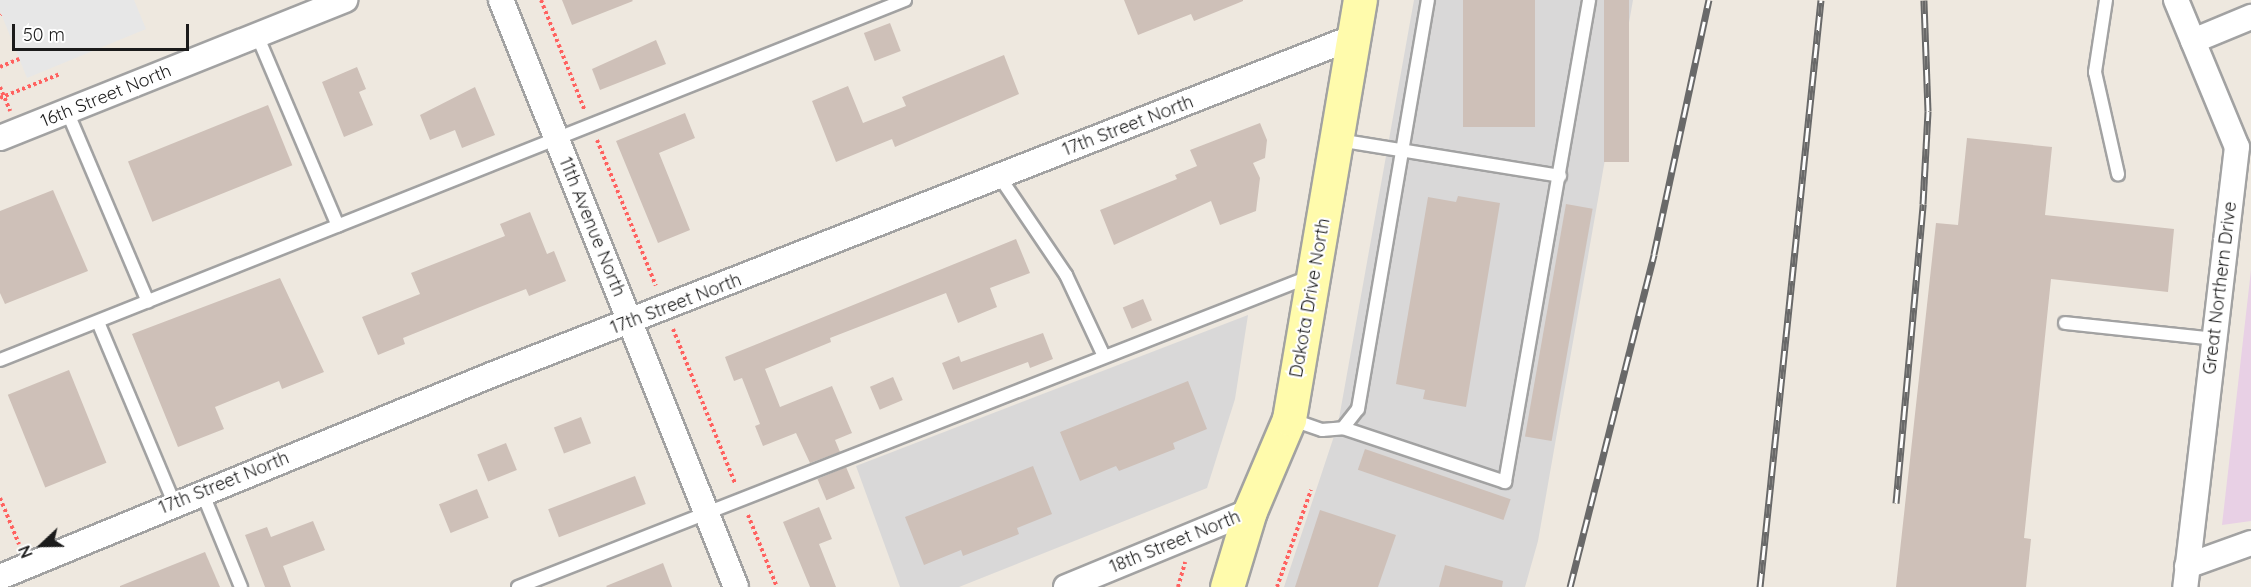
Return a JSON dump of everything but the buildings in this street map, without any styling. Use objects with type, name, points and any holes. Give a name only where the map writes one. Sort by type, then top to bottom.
[{"type":"street","name":"16th Street North","points":[[0,138],[345,0]]},
{"type":"street","name":"11th Avenue North","points":[[501,0],[736,587]]},
{"type":"street","name":"Dakota Drive North","points":[[1227,587],[1250,511],[1289,419],[1360,0]]},
{"type":"street","name":"Great Northern Drive","points":[[2176,0],[2237,147],[2186,576]]},
{"type":"street","points":[[2193,41],[2251,17]]},
{"type":"street","name":"17th Street North","points":[[0,577],[174,502],[1354,37]]},
{"type":"street","name":"18th Street North","points":[[1066,587],[1250,511]]},
{"type":"street","points":[[2186,576],[2251,543]]},
{"type":"lane","points":[[0,360],[905,0]]},
{"type":"lane","points":[[1344,428],[1358,409],[1428,0]]},
{"type":"lane","points":[[1289,419],[1322,430],[1344,428],[1505,482],[1589,0]]},
{"type":"lane","points":[[2106,0],[2096,72],[2118,174]]},
{"type":"lane","points":[[257,35],[338,226]]},
{"type":"lane","points":[[67,111],[147,302]]},
{"type":"lane","points":[[1336,140],[1560,176]]},
{"type":"lane","points":[[999,176],[1066,275],[1104,356]]},
{"type":"lane","points":[[518,587],[1314,274]]},
{"type":"lane","points":[[98,322],[174,502]]},
{"type":"lane","points":[[2065,323],[2214,339]]},
{"type":"lane","points":[[202,492],[241,587]]},
{"type":"path","points":[[0,68],[19,59]]},
{"type":"path","points":[[0,87],[2,97],[60,74]]},
{"type":"path","points":[[1277,587],[1311,490]]},
{"type":"shaded area","points":[[0,0],[134,0],[146,29],[27,78],[0,11]]},
{"type":"shaded area","points":[[1414,0],[1633,0],[1538,541],[1525,587],[1284,587],[1338,424]]},
{"type":"shaded area","points":[[2251,270],[2251,521],[2222,525]]},
{"type":"shaded area","points":[[1248,315],[1235,399],[1207,488],[959,587],[900,587],[856,466]]},
{"type":"railway","points":[[1570,587],[1654,254],[1709,0]]},
{"type":"railway","points":[[1760,587],[1821,0]]},
{"type":"railway","points":[[1896,503],[1923,204],[1928,111],[1924,0]]}]
